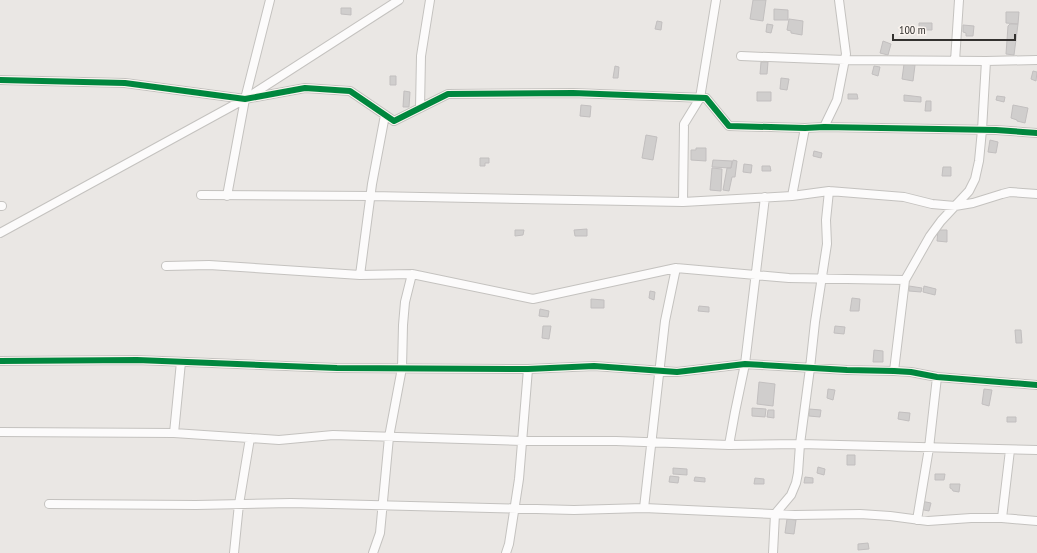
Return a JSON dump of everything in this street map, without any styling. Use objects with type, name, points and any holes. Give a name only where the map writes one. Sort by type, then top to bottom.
[{"type":"street","points":[[227,196],[245,99],[270,0]]},
{"type":"street","points":[[0,233],[245,99],[399,0]]},
{"type":"street","points":[[420,108],[421,56],[430,0]]},
{"type":"street","points":[[683,202],[684,124],[700,98],[716,0]]},
{"type":"street","points":[[824,127],[837,100],[846,54],[840,0]]},
{"type":"street","points":[[954,61],[959,0]]},
{"type":"street","points":[[741,56],[845,60],[1037,60]]},
{"type":"street","points":[[894,371],[905,280],[930,236],[954,206],[969,191],[975,179],[979,161],[982,130],[986,61]]},
{"type":"street","points":[[0,80],[125,83],[245,99],[305,88],[350,91],[394,121],[448,94],[573,93],[706,98],[729,126],[982,130],[1037,133]]},
{"type":"street","points":[[360,275],[371,196],[385,115]]},
{"type":"street","points":[[792,196],[805,128]]},
{"type":"street","points":[[201,195],[371,196],[683,202],[792,196],[829,191],[904,197],[932,204],[954,206],[973,203],[1010,192],[1037,194]]},
{"type":"street","points":[[773,553],[775,514],[791,495],[798,473],[800,444],[815,322],[827,244],[826,220],[829,191]]},
{"type":"street","points":[[729,445],[734,412],[745,364],[766,197]]},
{"type":"street","points":[[166,266],[209,264],[360,275],[378,273],[412,274],[533,299],[676,268],[756,276],[821,279],[905,280]]},
{"type":"street","points":[[644,508],[665,321],[676,268]]},
{"type":"street","points":[[374,553],[380,533],[389,437],[402,368],[402,325],[405,302],[412,274]]},
{"type":"street","points":[[0,361],[137,360],[402,368],[528,369],[594,366],[677,372],[745,364],[894,371],[937,377],[1037,385]]},
{"type":"street","points":[[174,433],[181,362]]},
{"type":"street","points":[[506,553],[515,508],[528,369]]},
{"type":"street","points":[[918,520],[929,448],[937,377]]},
{"type":"street","points":[[0,432],[174,433],[278,440],[328,435],[522,441],[616,441],[729,445],[800,444],[1037,450]]},
{"type":"street","points":[[234,553],[239,504],[250,438]]},
{"type":"street","points":[[1002,518],[1010,450]]},
{"type":"street","points":[[49,504],[196,505],[291,503],[574,510],[644,508],[775,514],[860,514],[939,521],[971,518],[1002,518],[1037,521]]},
{"type":"building","points":[[753,0],[766,0],[763,21],[750,19]]},
{"type":"building","points":[[341,8],[351,8],[351,15],[341,14]]},
{"type":"building","points":[[774,9],[788,10],[788,20],[774,20]]},
{"type":"building","points":[[1006,12],[1019,12],[1018,24],[1006,23]]},
{"type":"building","points":[[789,19],[803,21],[802,35],[791,33],[791,31],[787,30]]},
{"type":"building","points":[[657,21],[662,22],[661,30],[655,29]]},
{"type":"building","points":[[919,23],[932,23],[932,30],[919,30]]},
{"type":"building","points":[[767,24],[773,25],[771,33],[766,32]]},
{"type":"building","points":[[1010,24],[1018,24],[1014,55],[1006,54],[1008,26]]},
{"type":"building","points":[[963,25],[974,26],[973,36],[966,36],[966,33],[963,32]]},
{"type":"building","points":[[883,41],[891,44],[888,55],[880,53]]},
{"type":"building","points":[[761,62],[768,62],[767,74],[760,74]]},
{"type":"building","points":[[904,64],[915,65],[913,81],[902,79]]},
{"type":"building","points":[[615,66],[619,67],[618,78],[613,78]]},
{"type":"building","points":[[874,66],[880,67],[878,76],[872,74]]},
{"type":"building","points":[[1033,71],[1037,72],[1036,81],[1031,79]]},
{"type":"building","points":[[390,76],[396,76],[396,85],[390,85]]},
{"type":"building","points":[[781,78],[789,79],[787,90],[780,89]]},
{"type":"building","points":[[404,91],[410,92],[409,107],[403,107]]},
{"type":"building","points":[[757,92],[771,92],[771,101],[757,101]]},
{"type":"building","points":[[848,94],[857,94],[858,99],[848,99]]},
{"type":"building","points":[[904,95],[921,97],[921,102],[904,101]]},
{"type":"building","points":[[997,96],[1005,97],[1004,102],[996,100]]},
{"type":"building","points":[[926,101],[931,101],[931,111],[925,111]]},
{"type":"building","points":[[581,105],[591,106],[590,117],[580,116]]},
{"type":"building","points":[[1013,105],[1028,108],[1025,123],[1011,118]]},
{"type":"building","points":[[646,135],[657,137],[653,160],[642,158]]},
{"type":"building","points":[[990,140],[998,142],[996,153],[988,152]]},
{"type":"building","points":[[696,148],[706,148],[706,161],[691,160],[691,150],[696,150]]},
{"type":"building","points":[[814,151],[822,153],[821,158],[813,156]]},
{"type":"building","points":[[480,158],[489,158],[489,163],[485,163],[485,166],[480,166]]},
{"type":"building","points":[[713,160],[732,161],[731,168],[712,167]]},
{"type":"building","points":[[733,160],[737,161],[735,177],[732,177],[729,191],[723,190],[727,168],[731,168]]},
{"type":"building","points":[[744,164],[752,165],[751,173],[743,172]]},
{"type":"building","points":[[762,166],[770,166],[771,171],[762,171]]},
{"type":"building","points":[[943,167],[951,167],[951,176],[942,176]]},
{"type":"building","points":[[712,168],[722,169],[721,191],[710,190]]},
{"type":"building","points":[[587,229],[587,236],[575,236],[574,230]]},
{"type":"building","points":[[515,230],[524,230],[523,235],[515,236]]},
{"type":"building","points":[[938,230],[947,230],[947,242],[937,241]]},
{"type":"building","points":[[909,286],[922,288],[921,292],[909,291]]},
{"type":"building","points":[[924,286],[936,289],[935,295],[923,292]]},
{"type":"building","points":[[650,291],[655,292],[654,300],[649,298]]},
{"type":"building","points":[[852,298],[860,299],[859,311],[850,311]]},
{"type":"building","points":[[591,299],[604,300],[604,308],[591,308]]},
{"type":"building","points":[[699,306],[709,307],[709,312],[698,311]]},
{"type":"building","points":[[540,309],[549,311],[548,317],[539,316]]},
{"type":"building","points":[[543,326],[551,326],[549,339],[542,338]]},
{"type":"building","points":[[835,326],[845,327],[844,334],[834,333]]},
{"type":"building","points":[[1015,330],[1021,330],[1022,343],[1016,343]]},
{"type":"building","points":[[874,350],[883,351],[883,362],[873,362]]},
{"type":"building","points":[[759,382],[775,384],[773,406],[757,404]]},
{"type":"building","points":[[828,389],[835,390],[833,400],[827,398]]},
{"type":"building","points":[[984,389],[992,390],[989,406],[982,404]]},
{"type":"building","points":[[752,408],[766,409],[765,417],[752,416]]},
{"type":"building","points":[[809,409],[821,410],[820,417],[809,416]]},
{"type":"building","points":[[768,410],[774,410],[774,418],[767,417]]},
{"type":"building","points":[[899,412],[910,413],[909,421],[898,419]]},
{"type":"building","points":[[1007,417],[1016,417],[1016,422],[1007,422]]},
{"type":"building","points":[[847,455],[855,455],[855,465],[847,465]]},
{"type":"building","points":[[818,467],[825,469],[824,475],[817,473]]},
{"type":"building","points":[[673,468],[687,469],[687,475],[673,474]]},
{"type":"building","points":[[935,474],[945,474],[944,480],[935,480]]},
{"type":"building","points":[[670,476],[679,477],[678,483],[669,482]]},
{"type":"building","points":[[695,477],[705,478],[705,482],[694,481]]},
{"type":"building","points":[[805,477],[813,478],[813,483],[804,483]]},
{"type":"building","points":[[755,478],[764,479],[764,484],[754,484]]},
{"type":"building","points":[[950,484],[960,484],[959,492],[953,491],[950,488]]},
{"type":"building","points":[[921,501],[931,503],[929,511],[919,509]]},
{"type":"building","points":[[787,519],[796,520],[794,534],[785,533]]},
{"type":"building","points":[[868,543],[869,549],[858,550],[858,544]]},
{"type":"cycle path","points":[[0,80],[125,83],[245,99],[305,88],[350,91],[394,121],[448,94],[573,93],[706,98],[729,126],[996,130],[1037,133]]},
{"type":"cycle path","points":[[0,361],[137,360],[337,368],[528,369],[594,366],[677,372],[745,364],[911,372],[937,377],[1037,385]]}]
